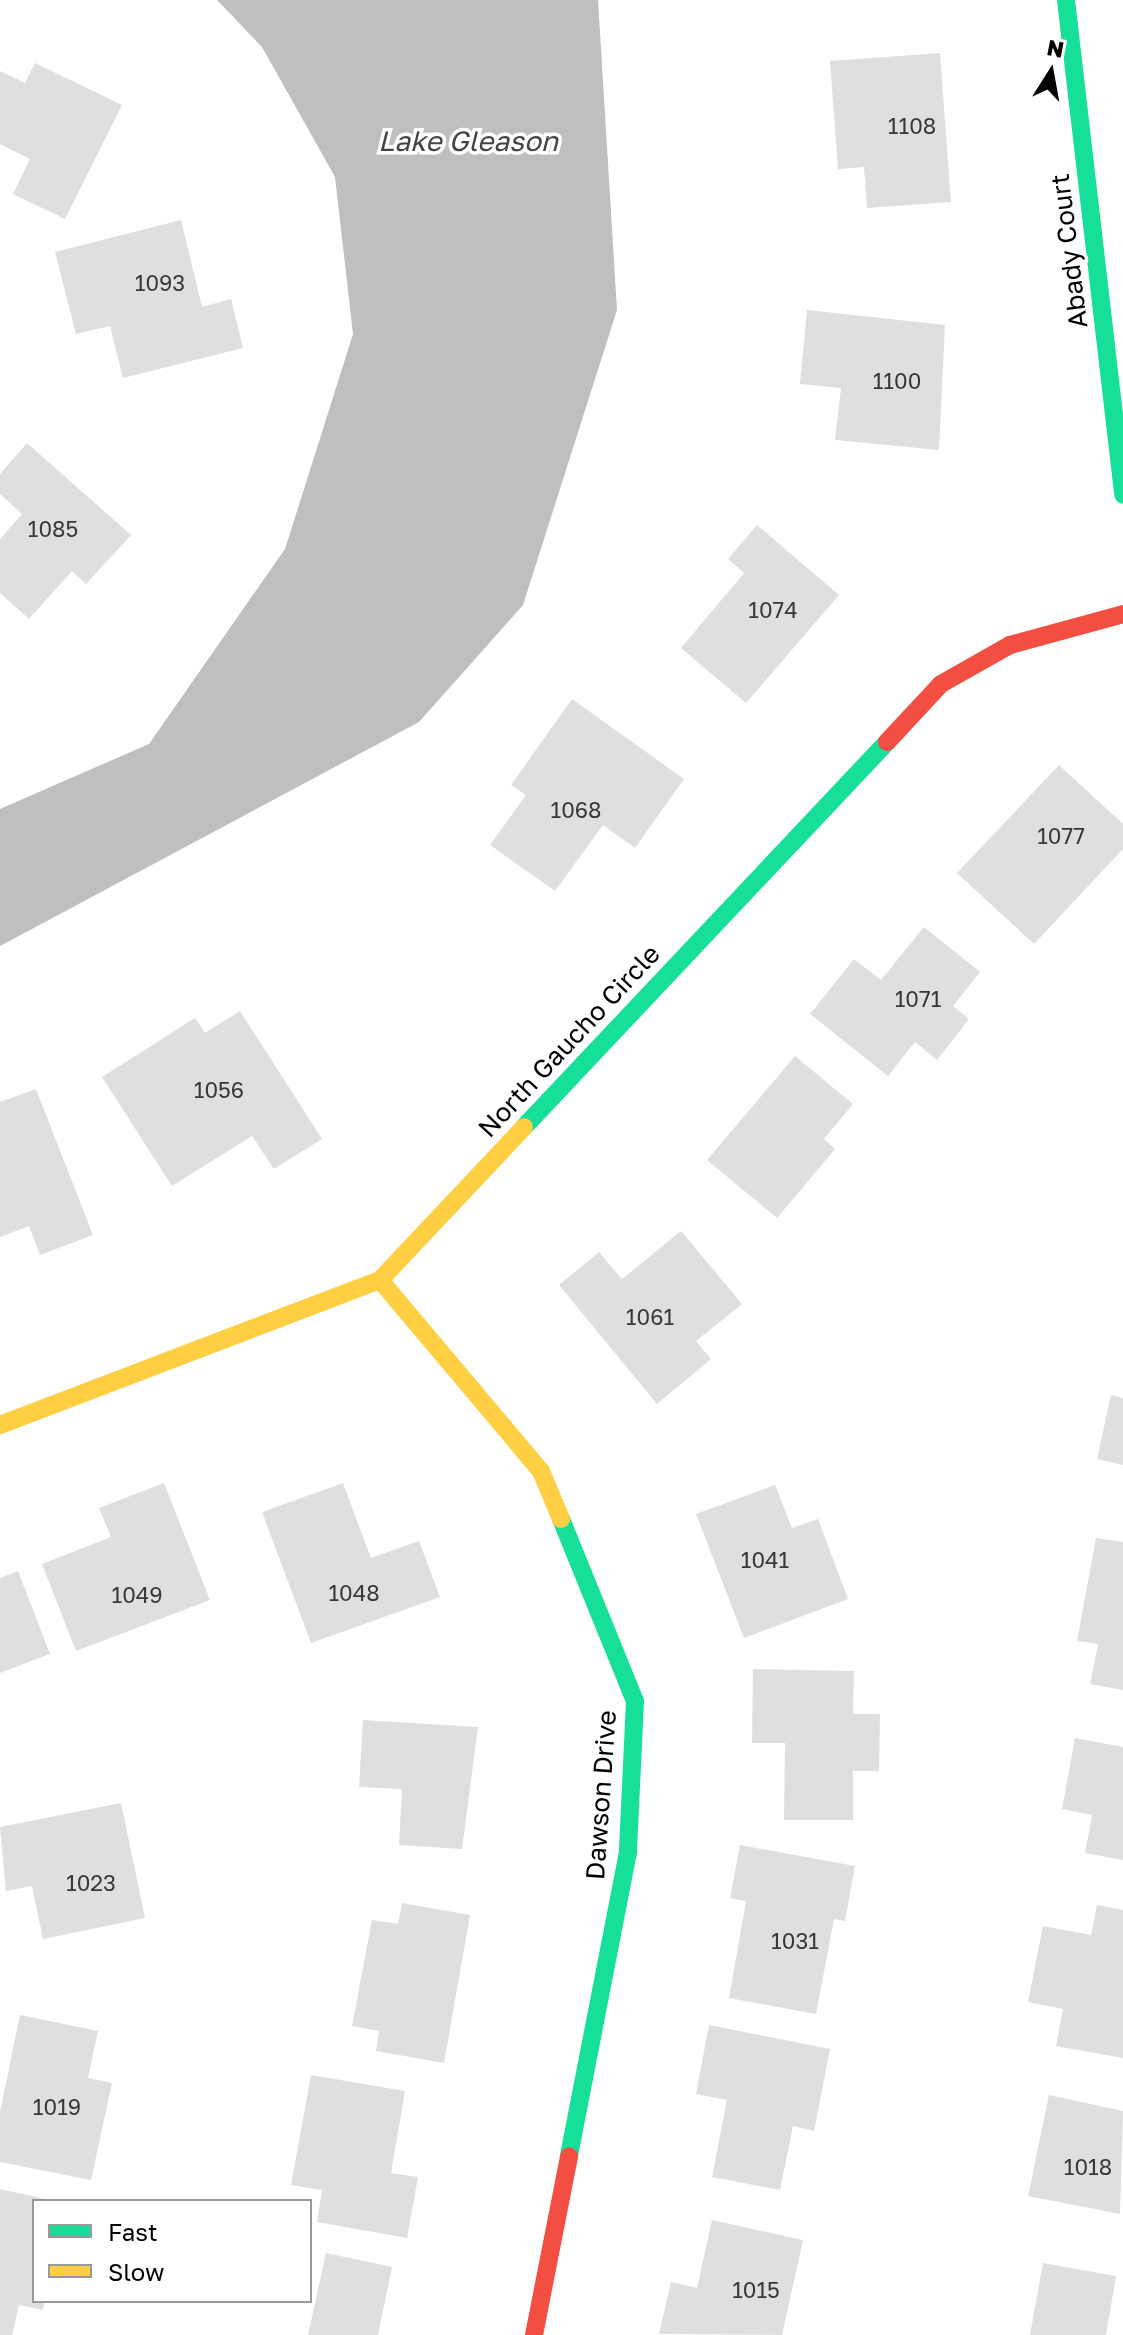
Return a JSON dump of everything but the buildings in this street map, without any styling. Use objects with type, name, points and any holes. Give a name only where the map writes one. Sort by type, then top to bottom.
[{"type":"street","name":"Abady Court","points":[[1066,0],[1123,495]]},
{"type":"street","name":"North Gaucho Circle","points":[[0,1425],[380,1280],[941,684],[1010,645],[1123,614]]},
{"type":"street","name":"Dawson Drive","points":[[380,1280],[541,1471],[635,1701],[628,1852],[534,2335]]},
{"type":"water","name":"Lake Gleason","points":[[217,0],[598,0],[617,310],[523,605],[419,722],[0,946],[0,809],[149,744],[285,549],[353,334],[335,177],[262,47]]},
{"type":"traffic: fast","points":[[1066,0],[1123,495]]},
{"type":"traffic: fast","points":[[524,1127],[887,742]]},
{"type":"traffic: fast","points":[[561,1519],[635,1701],[628,1852],[569,2156]]},
{"type":"traffic: slow","points":[[0,1425],[380,1280],[524,1127]]},
{"type":"traffic: slow","points":[[380,1280],[541,1471],[561,1519]]},
{"type":"traffic: jam","points":[[887,742],[941,684],[1010,645],[1123,614]]},
{"type":"traffic: jam","points":[[534,2335],[569,2156]]}]
